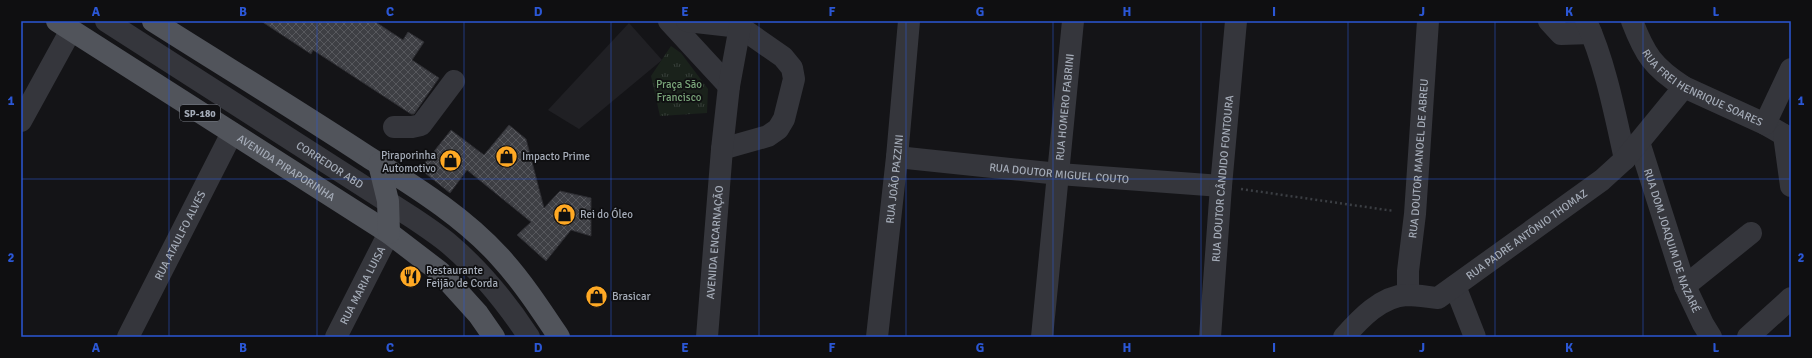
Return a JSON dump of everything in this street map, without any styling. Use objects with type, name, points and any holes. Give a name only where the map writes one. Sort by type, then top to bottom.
[{"type":"main road","points":[[153,21],[379,164],[442,206],[481,238],[500,256],[519,280],[559,337]]},
{"type":"main road","name":"AVENIDA PIRAPORINHA","points":[[64,25],[389,233],[440,272],[478,314],[494,337]]},
{"type":"main road","points":[[379,164],[388,201],[389,233]]},
{"type":"street","name":"CORREDOR ABD","points":[[106,21],[388,201],[448,243],[471,264],[497,292],[530,337]]},
{"type":"street","points":[[670,21],[729,86]]},
{"type":"street","points":[[687,21],[740,24],[783,57],[792,68],[794,79],[784,119],[778,128],[768,136],[722,148]]},
{"type":"street","name":"RUA JOÃO PAZZINI","points":[[877,337],[897,157],[909,21]]},
{"type":"street","name":"RUA HOMERO FABRINI","points":[[1042,337],[1060,174],[1073,21]]},
{"type":"street","name":"RUA DOUTOR CÂNDIDO FONTOURA","points":[[1210,337],[1221,186],[1236,21]]},
{"type":"street","name":"RUA DOUTOR MANOEL DE ABREU","points":[[1408,295],[1408,271],[1415,214],[1428,21]]},
{"type":"street","points":[[1549,21],[1561,34],[1589,27],[1611,98],[1625,159]]},
{"type":"street","name":"RUA FREI HENRIQUE SOARES","points":[[1632,21],[1642,48],[1658,68],[1684,87],[1765,124],[1787,137]]},
{"type":"street","name":"AVENIDA ENCARNAÇÃO","points":[[707,337],[722,148],[729,86],[740,24]]},
{"type":"street","points":[[21,121],[64,25]]},
{"type":"street","points":[[1765,124],[1791,69]]},
{"type":"street","points":[[394,126],[412,127],[421,125],[454,81]]},
{"type":"street","name":"RUA PADRE ANTÔNIO THOMAZ","points":[[1344,337],[1357,323],[1377,306],[1396,296],[1408,295],[1438,298],[1602,180],[1625,159],[1684,87]]},
{"type":"street","name":"RUA ATAULFO ALVES","points":[[128,337],[232,133]]},
{"type":"street","points":[[1787,137],[1791,186]]},
{"type":"street","name":"RUA DOM JOAQUIM DE NAZARÉ","points":[[1639,142],[1685,286],[1703,324],[1711,337]]},
{"type":"street","name":"RUA DOUTOR MIGUEL COUTO","points":[[897,157],[1060,174],[1221,186]]},
{"type":"street","name":"RUA MARIA LUISA","points":[[336,337],[389,233]]},
{"type":"street","points":[[1685,286],[1752,233]]},
{"type":"street","points":[[1455,286],[1475,337]]},
{"type":"street","points":[[1748,337],[1791,298]]},
{"type":"path","points":[[1221,186],[1415,214]]},
{"type":"shaded area","points":[[629,23],[662,60],[579,129],[548,110]]},
{"type":"green space","name":"Praça São Francisco","points":[[671,46],[681,53],[708,89],[707,113],[660,116],[651,76]]},
{"type":"building","points":[[261,21],[374,21],[403,40],[408,32],[424,42],[412,60],[439,78],[414,114],[411,114],[313,50],[311,54]]},
{"type":"building","points":[[509,125],[526,139],[544,208],[560,191],[591,198],[591,236],[571,230],[546,261],[517,235],[531,222],[467,170],[450,193],[420,169],[451,130],[484,155]]},
{"type":"place","name":"Impacto Prime","points":[[507,156]]},
{"type":"place","name":"Piraporinha Automotivo","points":[[451,161]]},
{"type":"place","name":"Rei do Óleo","points":[[564,214]]},
{"type":"place","name":"Restaurante Feijão de Corda","points":[[410,276]]},
{"type":"place","name":"Brasicar","points":[[596,296]]}]
